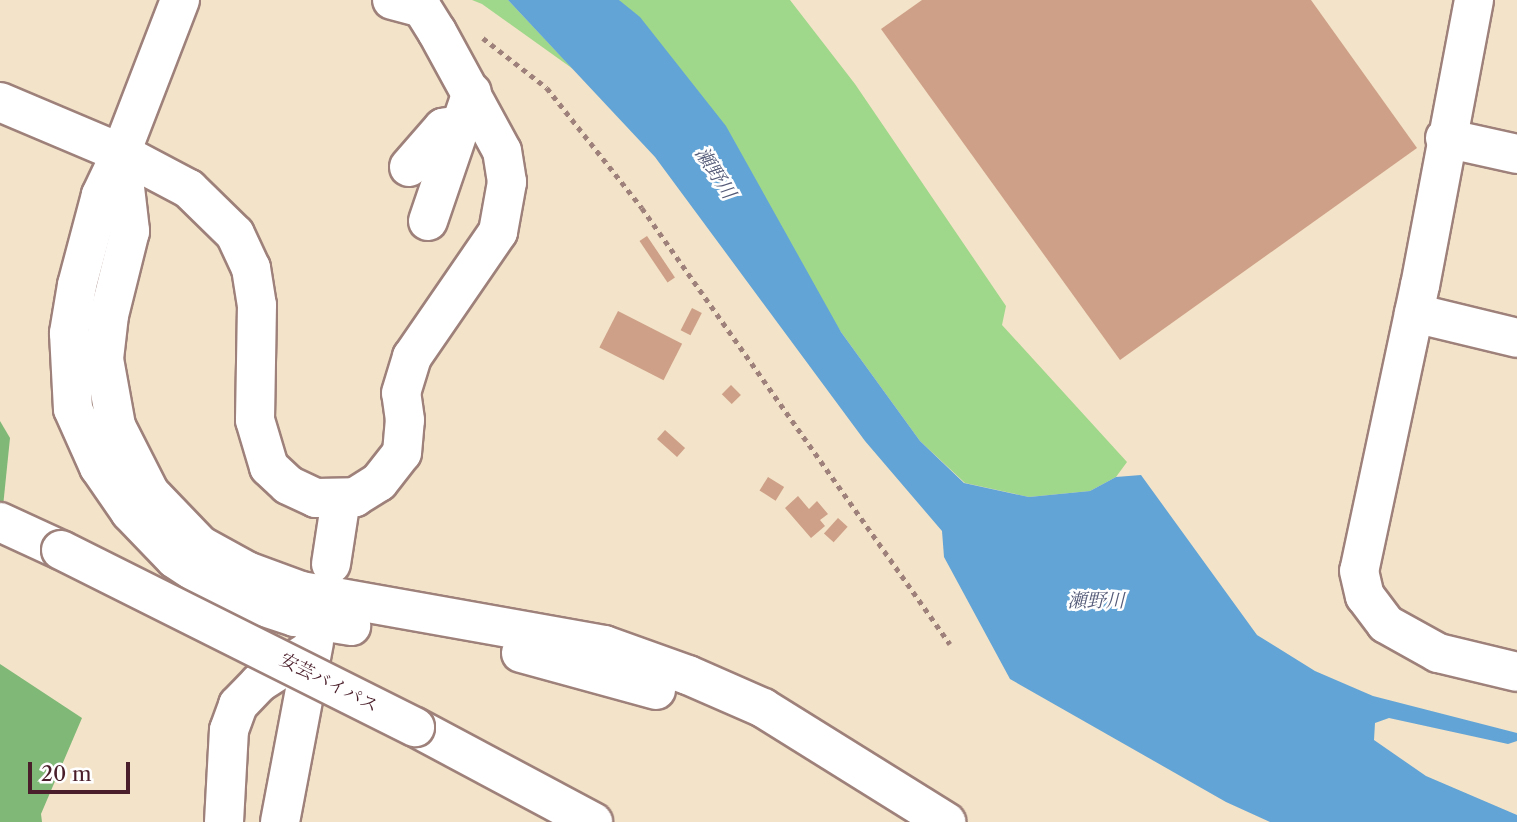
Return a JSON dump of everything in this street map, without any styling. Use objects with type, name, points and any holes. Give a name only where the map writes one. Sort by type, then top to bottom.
[{"type":"main road","points":[[1474,0],[1445,138],[1414,313],[1363,541],[1359,572],[1365,596],[1386,624],[1438,653],[1517,672]]},
{"type":"main road","points":[[0,102],[121,153],[189,189],[236,234],[251,268],[257,305],[255,420],[269,467],[288,485],[316,498],[355,497],[379,482],[402,453],[405,420],[401,393],[412,357],[498,232],[507,182],[502,150],[465,109],[413,3]]},
{"type":"main road","points":[[175,17],[121,153],[101,195],[77,285],[69,333],[73,409],[99,467],[130,512],[175,559],[231,596],[295,617],[505,650],[600,672],[680,697],[754,729],[899,822]]},
{"type":"main road","points":[[409,167],[443,128],[465,109]]},
{"type":"main road","points":[[428,221],[465,109]]},
{"type":"main road","points":[[1445,138],[1517,155]]},
{"type":"main road","points":[[121,153],[130,231],[108,315],[104,359],[116,426],[150,493],[200,545],[247,571],[300,591],[604,645],[688,675],[763,708],[946,822]]},
{"type":"main road","points":[[1414,313],[1517,338]]},
{"type":"main road","points":[[331,564],[341,499]]},
{"type":"main road","name":"安芸バイパス","points":[[0,522],[415,727],[593,822]]},
{"type":"main road","points":[[224,822],[229,730],[238,705],[259,682],[314,643],[280,822]]},
{"type":"path","points":[[471,30],[503,50],[547,88],[633,197],[950,644]]},
{"type":"green space","points":[[472,0],[508,0],[573,69],[482,4]]},
{"type":"green space","points":[[619,0],[790,0],[855,84],[1006,306],[1002,325],[1127,462],[1116,477],[1090,491],[1029,497],[965,483],[920,441],[841,332]]},
{"type":"green space","points":[[0,421],[10,438],[0,536]]},
{"type":"green space","points":[[0,664],[82,718],[41,814],[42,822],[0,822]]},
{"type":"water","name":"瀬野川","points":[[508,0],[619,0],[640,17],[726,126],[841,332],[920,441],[964,483],[1029,497],[1090,491],[1116,477],[1141,475],[1257,635],[1315,671],[1373,696],[1517,733],[1517,741],[1508,744],[1389,718],[1375,723],[1374,740],[1426,776],[1517,815],[1517,822],[1270,822],[1226,802],[1010,679],[944,557],[942,531],[865,441],[655,157]]},
{"type":"building","points":[[922,0],[1311,0],[1417,148],[1120,360],[881,29]]},
{"type":"building","points":[[647,236],[675,277],[667,282],[640,241]]},
{"type":"building","points":[[692,308],[702,313],[690,335],[681,330]]},
{"type":"building","points":[[618,311],[682,344],[664,380],[599,348]]},
{"type":"building","points":[[731,385],[741,395],[732,404],[722,394]]},
{"type":"building","points":[[665,430],[685,448],[677,457],[657,439]]},
{"type":"building","points":[[768,477],[784,487],[776,501],[760,491]]},
{"type":"building","points":[[798,496],[809,509],[817,501],[828,514],[820,520],[825,526],[811,538],[785,508]]},
{"type":"building","points":[[838,518],[848,527],[834,542],[824,534]]}]
